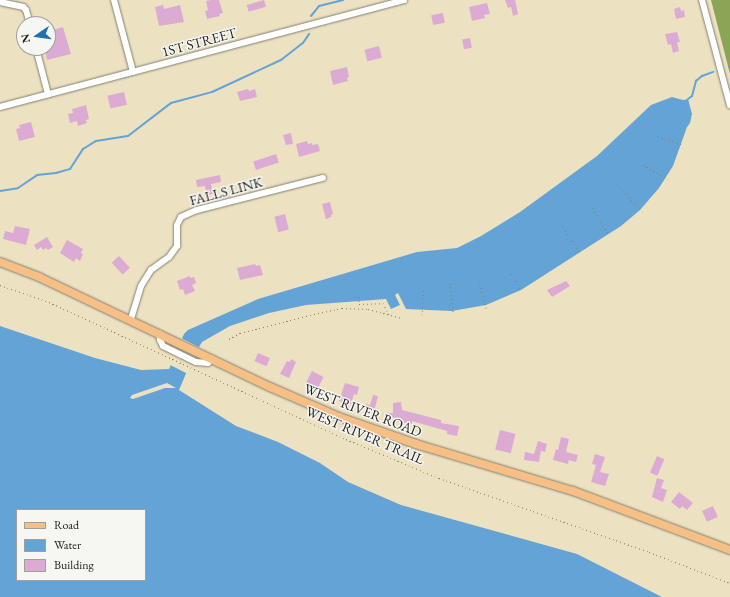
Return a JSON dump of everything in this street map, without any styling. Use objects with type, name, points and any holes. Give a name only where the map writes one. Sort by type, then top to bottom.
[{"type":"main road","name":"WEST RIVER ROAD","points":[[0,262],[39,277],[131,319],[270,387],[353,422],[416,444],[573,491],[730,550]]},
{"type":"street","points":[[114,0],[133,72]]},
{"type":"street","name":"1ST STREET","points":[[0,107],[404,0]]},
{"type":"street","points":[[702,0],[730,106]]},
{"type":"street","points":[[0,2],[23,7],[26,10],[28,16]]},
{"type":"street","points":[[38,56],[48,94]]},
{"type":"street","name":"FALLS LINK","points":[[131,319],[141,286],[151,270],[169,257],[177,246],[177,225],[181,217],[197,210],[323,178]]},
{"type":"street","points":[[159,333],[160,340],[168,349],[196,362],[208,363],[212,359]]},
{"type":"path","points":[[657,136],[683,145]]},
{"type":"path","points":[[643,165],[667,179]]},
{"type":"path","points":[[620,188],[642,211]]},
{"type":"path","points":[[592,208],[609,234]]},
{"type":"path","points":[[563,227],[580,253]]},
{"type":"path","points":[[509,270],[521,291]]},
{"type":"path","points":[[478,280],[486,308]]},
{"type":"path","points":[[450,283],[453,313]]},
{"type":"path","name":"WEST RIVER TRAIL","points":[[0,285],[49,302],[346,439],[439,478],[649,552],[730,583]]},
{"type":"path","points":[[422,315],[424,286]]},
{"type":"path","points":[[355,297],[363,297]]},
{"type":"path","points":[[359,297],[359,304],[384,303],[390,316]]},
{"type":"path","points":[[229,339],[248,332],[342,308],[368,309],[401,318]]},
{"type":"green space","points":[[711,0],[730,0],[730,74]]},
{"type":"water","points":[[672,97],[683,100],[688,99],[692,114],[690,123],[687,127],[673,166],[659,188],[640,210],[621,226],[521,290],[486,305],[452,311],[406,309],[398,293],[395,295],[400,305],[391,309],[386,299],[306,305],[269,313],[230,326],[202,342],[193,357],[179,390],[236,426],[278,442],[320,463],[348,482],[401,505],[577,554],[662,597],[0,597],[0,326],[95,358],[141,370],[169,369],[184,334],[188,330],[258,299],[417,252],[457,248],[481,236],[520,212],[597,156],[651,105]],"holes":[[[167,383],[176,388],[165,388],[133,399],[130,398],[132,395]]]},
{"type":"pier","points":[[181,338],[201,348],[187,374],[168,364]]},
{"type":"building","points":[[219,0],[223,13],[219,14],[220,16],[207,19],[205,11],[208,10],[206,1]]},
{"type":"building","points":[[264,0],[266,7],[249,12],[247,5]]},
{"type":"building","points":[[505,0],[515,0],[518,14],[513,16],[511,7],[508,8]]},
{"type":"building","points":[[487,3],[490,14],[484,15],[485,18],[472,21],[469,7]]},
{"type":"building","points":[[163,5],[164,9],[180,5],[184,22],[159,26],[155,7]]},
{"type":"building","points":[[680,7],[681,11],[684,10],[685,17],[676,19],[674,9]]},
{"type":"building","points":[[443,13],[445,23],[433,25],[431,15]]},
{"type":"building","points":[[63,27],[71,54],[47,60],[46,56],[56,56],[56,29]]},
{"type":"building","points":[[677,32],[680,42],[677,42],[679,51],[673,53],[671,44],[668,45],[665,34]]},
{"type":"building","points":[[470,38],[472,48],[464,49],[462,40]]},
{"type":"building","points":[[379,46],[382,58],[367,61],[364,50]]},
{"type":"building","points":[[347,67],[349,77],[347,78],[348,81],[333,85],[330,71]]},
{"type":"building","points":[[248,89],[249,91],[255,89],[257,97],[240,101],[237,92]]},
{"type":"building","points":[[124,92],[127,105],[110,108],[107,96]]},
{"type":"building","points":[[86,105],[89,119],[86,120],[87,123],[78,126],[77,121],[70,123],[68,114],[73,113],[72,109]]},
{"type":"building","points":[[31,122],[35,137],[19,141],[16,129],[20,128],[19,125]]},
{"type":"building","points":[[291,133],[293,144],[286,145],[283,135]]},
{"type":"building","points":[[307,141],[308,144],[318,144],[320,151],[299,157],[296,144]]},
{"type":"building","points":[[276,154],[279,163],[256,170],[253,161]]},
{"type":"building","points":[[220,175],[221,182],[211,184],[213,194],[207,195],[205,186],[197,187],[196,180]]},
{"type":"building","points":[[330,202],[333,214],[331,217],[326,219],[322,204]]},
{"type":"building","points":[[285,214],[289,230],[278,232],[274,217]]},
{"type":"building","points":[[15,226],[30,229],[26,245],[3,239],[5,231],[13,233]]},
{"type":"building","points":[[47,237],[53,247],[48,250],[46,248],[43,250],[41,247],[37,250],[34,245]]},
{"type":"building","points":[[67,240],[83,249],[81,253],[83,254],[80,261],[76,258],[74,262],[60,253]]},
{"type":"building","points":[[119,256],[130,268],[123,275],[112,263]]},
{"type":"building","points":[[255,264],[256,266],[260,265],[263,275],[240,280],[237,268]]},
{"type":"building","points":[[190,276],[190,278],[194,277],[196,283],[192,285],[195,291],[185,295],[183,289],[180,290],[177,281]]},
{"type":"building","points":[[566,281],[570,286],[552,297],[547,290]]},
{"type":"building","points":[[258,353],[270,358],[266,366],[254,361]]},
{"type":"building","points":[[291,359],[296,362],[289,378],[280,374],[287,361],[290,362]]},
{"type":"building","points":[[312,371],[324,377],[317,390],[305,384]]},
{"type":"building","points":[[345,383],[359,387],[357,395],[354,394],[351,404],[339,401]]},
{"type":"building","points":[[373,395],[378,396],[374,412],[365,410],[366,404],[370,405]]},
{"type":"building","points":[[401,402],[402,410],[441,420],[441,423],[459,426],[457,436],[447,434],[447,431],[412,421],[412,424],[394,421],[399,419],[382,414],[393,413],[393,403]]},
{"type":"building","points":[[500,430],[516,434],[511,453],[495,449]]},
{"type":"building","points":[[561,437],[569,439],[566,452],[578,455],[576,462],[569,460],[568,464],[553,460],[556,449],[558,450]]},
{"type":"building","points":[[538,441],[547,444],[545,452],[541,451],[539,462],[524,460],[525,452],[534,454]]},
{"type":"building","points":[[595,454],[605,457],[600,472],[609,474],[605,486],[591,482],[596,465],[592,464]]},
{"type":"building","points":[[657,456],[664,459],[657,476],[650,473]]},
{"type":"building","points":[[657,478],[664,480],[661,488],[667,490],[663,502],[652,497]]},
{"type":"building","points":[[679,492],[693,503],[687,510],[682,506],[680,509],[671,502]]},
{"type":"building","points":[[713,506],[718,517],[707,522],[702,511]]},
{"type":"waterway","points":[[311,16],[319,6],[343,0]]},
{"type":"waterway","points":[[0,191],[18,188],[37,175],[56,173],[70,169],[83,149],[96,141],[128,136],[171,103],[212,92],[281,60],[303,43],[309,34]]},
{"type":"waterway","points":[[688,99],[692,96],[696,81],[702,76],[713,72]]}]
